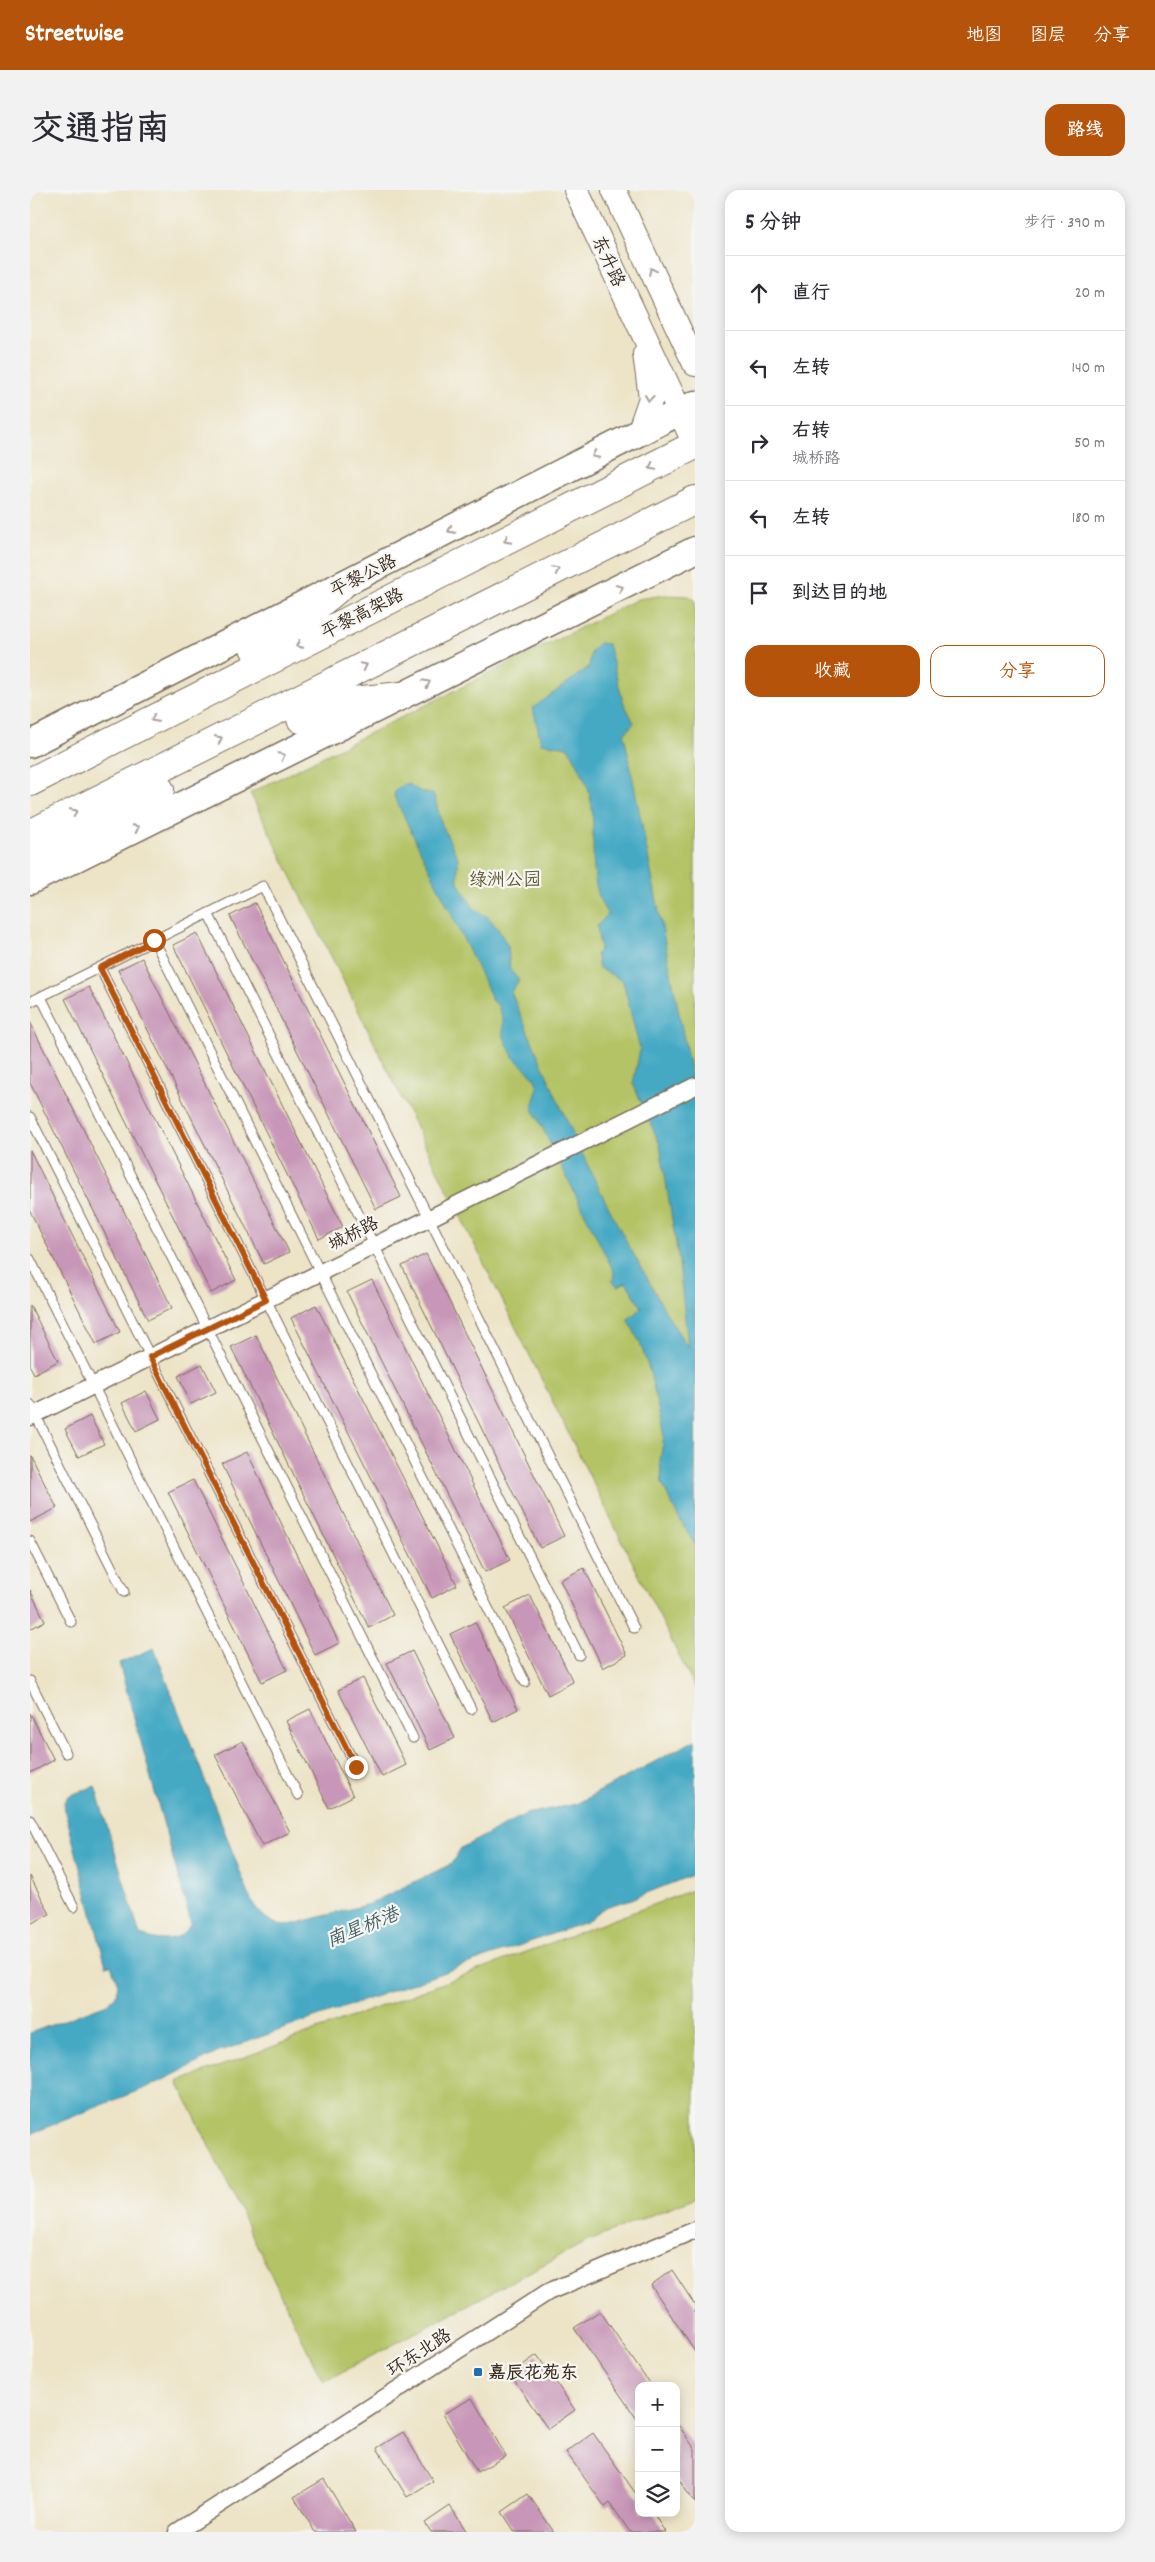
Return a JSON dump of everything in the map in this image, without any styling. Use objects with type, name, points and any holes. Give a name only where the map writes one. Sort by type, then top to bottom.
[{"type":"highway","name":"平黎高架路","points":[[30,782],[695,444]]},
{"type":"highway","points":[[30,834],[695,500]]},
{"type":"highway","points":[[30,762],[283,634],[341,586]]},
{"type":"highway","points":[[30,856],[334,703],[401,696]]},
{"type":"main road","name":"东升路","points":[[576,190],[643,333],[687,408],[695,444]]},
{"type":"main road","name":"东升路","points":[[614,190],[695,364]]},
{"type":"main road","points":[[672,315],[695,335]]},
{"type":"main road","points":[[639,433],[651,398],[643,333]]},
{"type":"main road","name":"平黎公路","points":[[30,744],[687,408]]},
{"type":"main road","points":[[30,881],[401,696],[690,556]]},
{"type":"street","name":"城桥路","points":[[32,1412],[93,1386],[695,1086]]},
{"type":"street","name":"环东北路","points":[[177,2532],[548,2292],[695,2230]]},
{"type":"lane","points":[[30,1002],[263,886],[634,1628]]},
{"type":"lane","points":[[208,913],[579,1655]]},
{"type":"lane","points":[[154,940],[526,1682]]},
{"type":"lane","points":[[100,968],[471,1709]]},
{"type":"lane","points":[[41,996],[413,1738]]},
{"type":"lane","points":[[30,1116],[356,1767]]},
{"type":"lane","points":[[30,1259],[298,1795]]},
{"type":"lane","points":[[32,1412],[124,1592]]},
{"type":"lane","points":[[30,1541],[70,1622]]},
{"type":"lane","points":[[30,1681],[66,1753]]},
{"type":"lane","points":[[30,1820],[74,1907]]},
{"type":"green space","name":"绿洲公园","points":[[664,595],[689,596],[695,600],[695,1688],[250,793],[638,599]]},
{"type":"green space","points":[[695,1889],[695,2197],[584,2243],[323,2382],[178,2082]]},
{"type":"water","points":[[599,643],[608,644],[623,701],[634,723],[624,734],[695,1095],[695,1545],[678,1517],[662,1483],[660,1461],[664,1436],[650,1372],[640,1343],[628,1319],[642,1308],[626,1282],[618,1286],[613,1282],[614,1272],[532,1107],[538,1087],[534,1077],[513,1057],[503,1035],[503,1019],[497,1004],[491,1000],[490,994],[394,796],[396,789],[408,783],[417,790],[434,795],[442,825],[458,858],[458,883],[475,910],[488,917],[508,946],[510,970],[519,980],[511,992],[574,1136],[608,1207],[671,1321],[688,1347],[679,1262],[660,1145],[633,1084],[640,1050],[623,981],[599,968],[596,954],[600,949],[597,926],[608,914],[597,892],[592,808],[589,792],[580,768],[568,747],[541,743],[533,708],[589,667],[591,652]]},
{"type":"water","name":"南星桥港","points":[[154,1648],[251,1900],[261,1914],[270,1921],[286,1926],[369,1904],[451,1864],[461,1848],[526,1814],[576,1804],[695,1740],[695,1874],[629,1900],[605,1907],[586,1922],[221,2051],[157,2083],[30,2134],[30,2033],[107,2004],[116,1996],[118,1984],[111,1965],[106,1966],[65,1811],[64,1802],[68,1796],[95,1786],[140,1935],[169,1940],[181,1935],[191,1923],[119,1663]]},
{"type":"building","points":[[255,903],[401,1197],[376,1209],[230,916]]},
{"type":"building","points":[[197,933],[343,1227],[319,1239],[173,945]]},
{"type":"building","points":[[142,958],[289,1252],[264,1264],[118,970]]},
{"type":"building","points":[[89,987],[236,1280],[211,1293],[65,999]]},
{"type":"building","points":[[30,1022],[172,1308],[148,1320],[30,1083]]},
{"type":"building","points":[[30,1150],[120,1332],[96,1344],[30,1211]]},
{"type":"building","points":[[426,1254],[564,1536],[540,1548],[402,1266]]},
{"type":"building","points":[[372,1280],[510,1560],[485,1572],[347,1292]]},
{"type":"building","points":[[30,1305],[58,1361],[34,1374],[30,1366]]},
{"type":"building","points":[[316,1305],[457,1585],[432,1598],[291,1318]]},
{"type":"building","points":[[256,1335],[393,1615],[369,1628],[231,1347]]},
{"type":"building","points":[[202,1364],[216,1392],[191,1404],[178,1376]]},
{"type":"building","points":[[146,1391],[160,1419],[136,1431],[122,1403]]},
{"type":"building","points":[[90,1416],[104,1444],[79,1456],[65,1429]]},
{"type":"building","points":[[247,1452],[339,1643],[315,1655],[222,1464]]},
{"type":"building","points":[[30,1455],[57,1508],[30,1522]]},
{"type":"building","points":[[193,1480],[287,1670],[262,1682],[168,1492]]},
{"type":"building","points":[[584,1568],[627,1655],[603,1668],[560,1580]]},
{"type":"building","points":[[30,1590],[45,1621],[30,1629]]},
{"type":"building","points":[[530,1595],[573,1682],[548,1695],[505,1608]]},
{"type":"building","points":[[475,1622],[518,1709],[493,1722],[450,1634]]},
{"type":"building","points":[[412,1651],[455,1738],[430,1750],[387,1663]]},
{"type":"building","points":[[363,1678],[406,1765],[382,1777],[338,1690]]},
{"type":"building","points":[[310,1709],[353,1796],[329,1808],[286,1721]]},
{"type":"building","points":[[30,1713],[54,1760],[30,1773]]},
{"type":"building","points":[[243,1741],[290,1832],[262,1846],[215,1755]]},
{"type":"building","points":[[30,1876],[50,1914],[30,1924]]},
{"type":"building","points":[[672,2270],[695,2305],[695,2352],[651,2285]]},
{"type":"building","points":[[600,2311],[648,2382],[635,2382],[635,2416],[574,2328]]},
{"type":"building","points":[[537,2355],[575,2410],[548,2429],[510,2374]]},
{"type":"building","points":[[472,2398],[506,2456],[477,2472],[443,2414]]},
{"type":"building","points":[[680,2428],[695,2449],[695,2503],[680,2482]]},
{"type":"building","points":[[403,2432],[433,2481],[407,2497],[377,2448]]},
{"type":"building","points":[[593,2433],[635,2492],[635,2517],[656,2517],[665,2532],[630,2532],[610,2503],[605,2507],[566,2452]]},
{"type":"building","points":[[324,2479],[356,2532],[315,2532],[294,2497]]},
{"type":"building","points":[[528,2494],[554,2532],[515,2532],[502,2512]]},
{"type":"building","points":[[450,2506],[467,2532],[431,2532],[425,2523]]},
{"type":"place","name":"嘉辰花苑东","points":[[478,2372]]},
{"type":"route","points":[[154,940],[100,968],[266,1300],[150,1357],[356,1767]]}]
